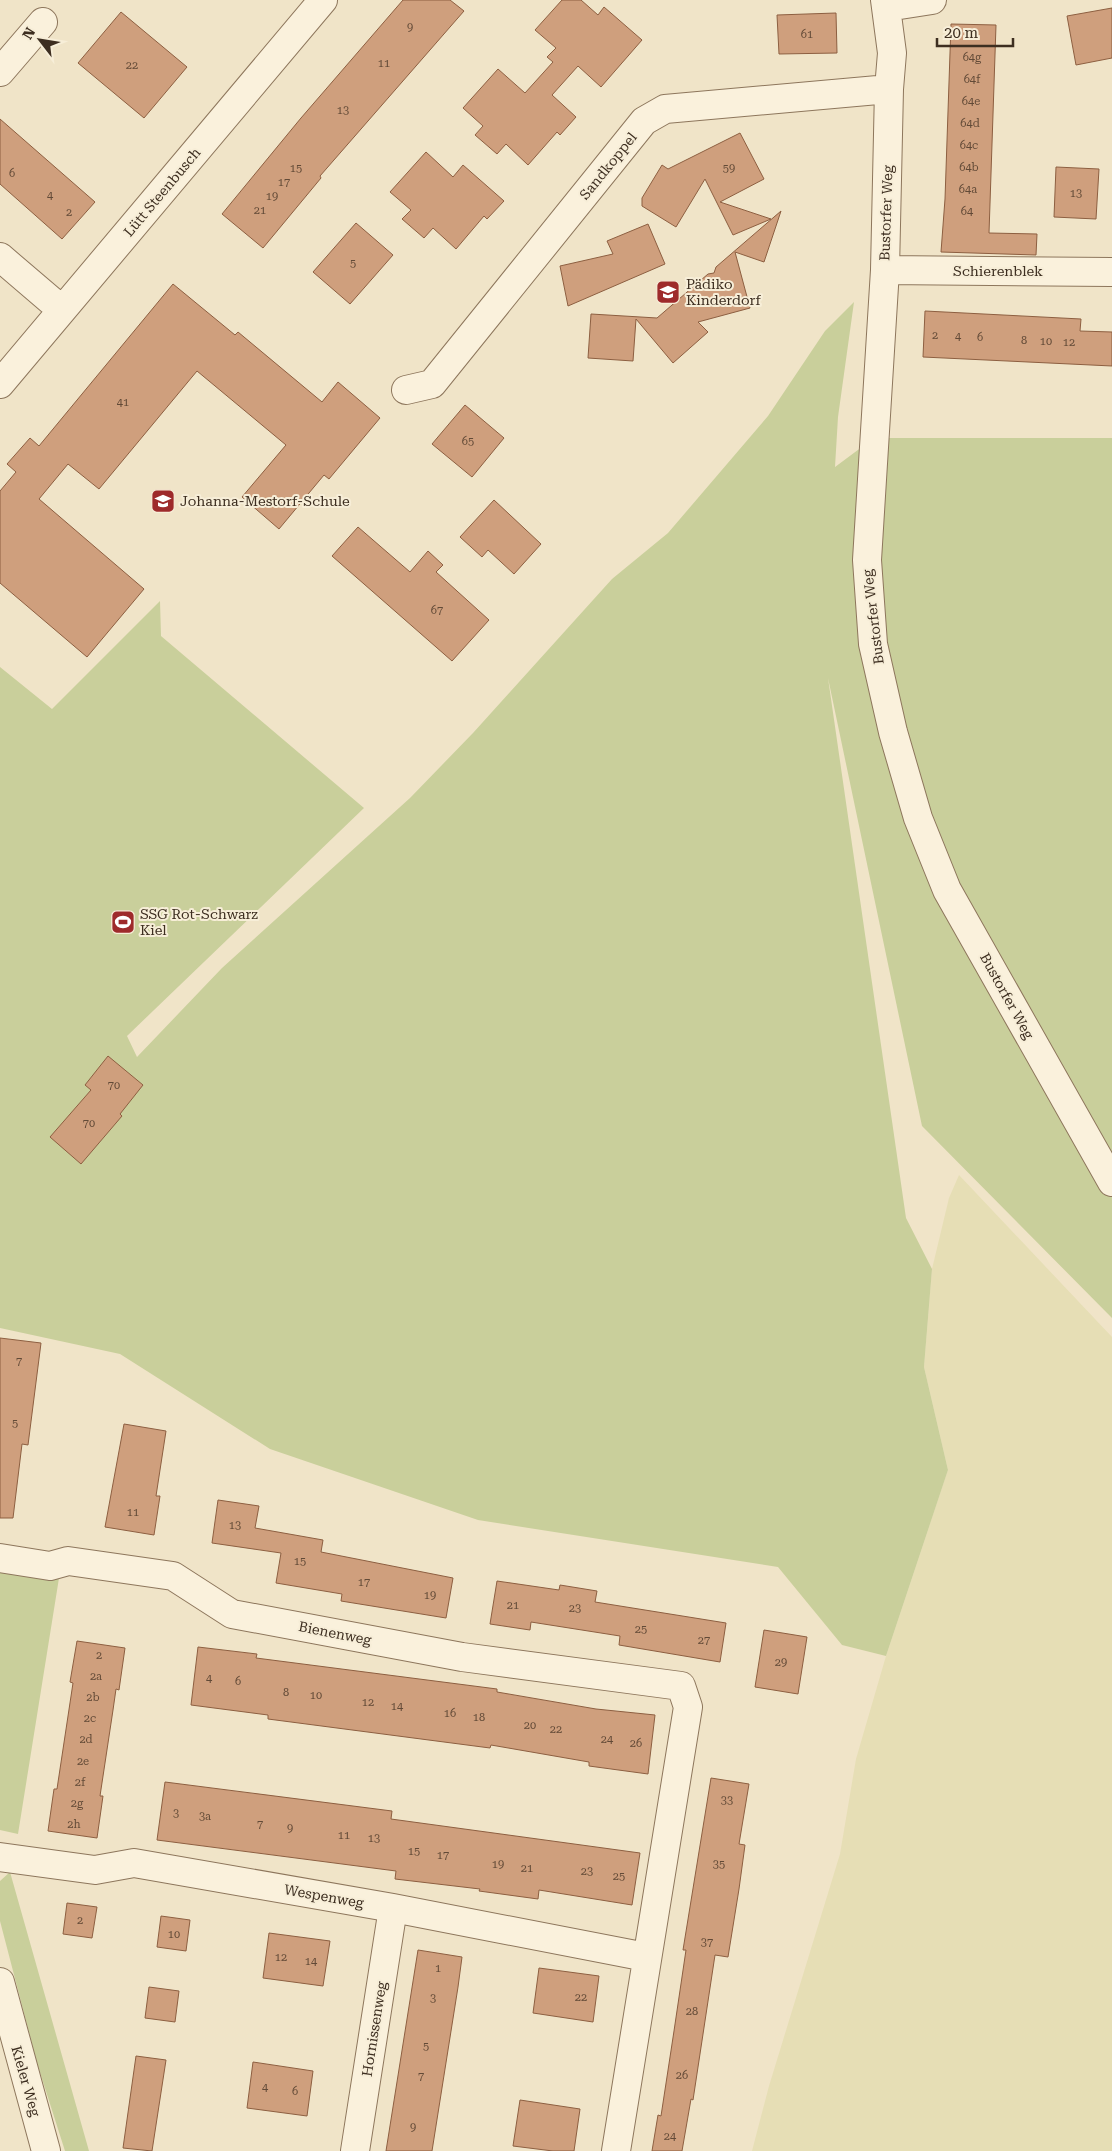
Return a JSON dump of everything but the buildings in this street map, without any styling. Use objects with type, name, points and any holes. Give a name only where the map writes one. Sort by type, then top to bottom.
[{"type":"street","name":"Lütt Steenbusch","points":[[0,384],[323,0]]},
{"type":"street","points":[[886,4],[932,0]]},
{"type":"street","name":"Bustorfer Weg","points":[[886,4],[892,53],[889,89],[885,270],[867,560],[873,644],[893,732],[918,818],[948,890],[1112,1182]]},
{"type":"street","points":[[0,72],[43,22]]},
{"type":"street","name":"Sandkoppel","points":[[406,390],[432,384],[644,120],[665,109],[889,89]]},
{"type":"street","points":[[0,257],[62,310]]},
{"type":"street","name":"Schierenblek","points":[[885,270],[1112,272]]},
{"type":"street","name":"Bienenweg","points":[[0,1558],[50,1566],[68,1562],[173,1576],[232,1614],[462,1657],[681,1686],[688,1707],[646,1957]]},
{"type":"street","name":"Wespenweg","points":[[0,1857],[95,1870],[134,1863],[393,1908],[646,1957]]},
{"type":"street","name":"Hornissenweg","points":[[355,2151],[393,1908]]},
{"type":"street","points":[[616,2151],[646,1957]]},
{"type":"street","name":"Kieler Weg","points":[[0,1982],[46,2151]]},
{"type":"shaded area","points":[[959,1175],[1112,1337],[1112,2151],[752,2151],[769,2086],[840,1854],[856,1759],[886,1656],[948,1470],[924,1367],[932,1269],[949,1198]]},
{"type":"green space","points":[[854,302],[838,417],[835,467],[874,438],[1112,438],[1112,1318],[922,1126],[828,678],[906,1218],[932,1269],[924,1367],[948,1470],[886,1656],[842,1645],[778,1567],[478,1520],[270,1449],[120,1354],[0,1328],[0,667],[52,709],[160,601],[161,636],[364,808],[127,1036],[137,1057],[222,968],[410,798],[473,733],[612,579],[668,533],[768,416],[825,331]]},
{"type":"green space","points":[[0,1568],[59,1578],[18,1834],[0,1830]]},
{"type":"green space","points":[[10,1872],[89,2151],[65,2151],[37,2063],[0,1921],[0,1881]]},
{"type":"place","name":"Pädiko Kinderdorf","points":[[668,292]]},
{"type":"place","name":"Johanna-Mestorf-Schule","points":[[163,501]]},
{"type":"place","name":"SSG Rot-Schwarz Kiel","points":[[123,922]]}]
